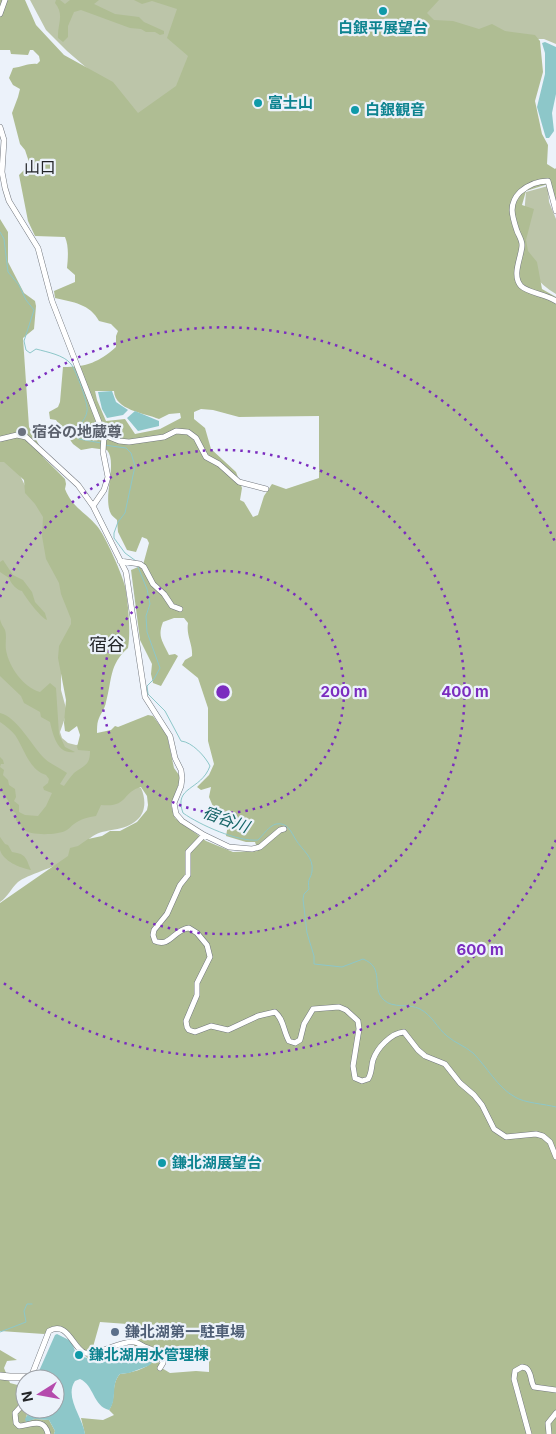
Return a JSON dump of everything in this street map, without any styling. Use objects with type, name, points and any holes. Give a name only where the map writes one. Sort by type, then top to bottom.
[{"type":"main road","points":[[0,1376],[15,1377]]},
{"type":"street","points":[[0,14],[5,0]]},
{"type":"street","points":[[0,127],[4,140],[2,172],[9,201],[38,248],[52,301],[104,435],[102,452],[108,477],[104,490],[93,506]]},
{"type":"street","points":[[556,211],[548,181],[528,186],[514,198],[511,207],[522,243],[517,275],[520,285],[542,293],[556,301]]},
{"type":"street","points":[[104,435],[119,441],[129,442],[164,436],[176,431],[188,432],[196,438],[206,457],[220,464],[234,478],[242,483],[266,489]]},
{"type":"street","points":[[0,439],[17,435],[26,437],[74,481],[93,506],[126,572],[145,697],[170,736],[175,758],[181,770],[181,786],[174,803],[176,814],[182,821],[204,835],[229,847],[252,849],[260,847],[280,830],[284,829]]},
{"type":"street","points":[[120,561],[140,564],[144,567],[149,580],[164,594],[172,606],[180,609]]},
{"type":"street","points":[[204,835],[188,852],[188,875],[180,886],[167,914],[154,930],[153,935],[155,941],[162,943],[167,942],[181,929],[189,928],[197,933],[209,950],[210,957],[199,976],[197,995],[186,1021],[189,1030],[195,1032],[211,1026],[228,1030],[258,1016],[275,1012],[282,1018],[285,1034],[289,1041],[295,1043],[300,1040],[304,1024],[313,1009],[339,1007],[355,1018],[359,1025],[353,1066],[355,1078],[362,1081],[368,1079],[378,1050],[394,1034],[404,1032],[418,1050],[425,1056],[444,1064],[460,1084],[474,1095],[482,1105],[494,1130],[506,1137],[536,1134],[543,1136],[550,1142],[556,1157]]},
{"type":"street","points":[[35,1369],[49,1331],[54,1329],[59,1329],[71,1336],[79,1350],[85,1353],[134,1342],[157,1352],[163,1363],[160,1368]]},
{"type":"street","points":[[529,1434],[514,1379],[515,1371],[522,1367],[526,1368],[530,1372],[534,1387],[556,1390]]},
{"type":"street","points":[[548,1434],[548,1423],[556,1413]]},
{"type":"street","points":[[16,1419],[19,1426],[32,1423],[42,1424],[45,1426],[48,1434]]},
{"type":"green space","points":[[0,0],[25,0],[36,25],[64,55],[113,82],[138,113],[176,86],[188,56],[167,38],[177,9],[152,1],[142,4],[134,0],[439,0],[427,13],[434,20],[453,21],[479,29],[492,24],[505,31],[535,35],[540,41],[543,72],[535,101],[542,134],[548,145],[547,164],[556,168],[556,214],[548,184],[526,191],[522,205],[534,209],[526,240],[528,251],[537,262],[542,289],[556,297],[556,1434],[85,1434],[81,1418],[103,1420],[114,1415],[109,1410],[113,1401],[115,1383],[120,1374],[133,1372],[153,1361],[146,1356],[130,1353],[87,1358],[84,1350],[71,1336],[56,1330],[44,1334],[0,1331],[0,903],[68,856],[70,848],[110,831],[120,831],[137,822],[147,810],[148,805],[147,796],[141,787],[131,792],[121,802],[101,805],[96,816],[79,821],[65,831],[37,834],[26,831],[16,821],[16,813],[10,810],[10,803],[0,790],[0,767],[4,770],[3,775],[8,780],[9,785],[15,789],[16,797],[14,801],[19,805],[19,812],[25,815],[38,816],[46,806],[52,793],[44,790],[43,787],[48,783],[49,779],[31,764],[15,735],[0,722],[0,713],[18,726],[44,758],[67,773],[60,784],[64,786],[74,773],[88,762],[90,751],[78,750],[80,735],[77,726],[69,732],[65,731],[66,700],[58,658],[59,646],[71,624],[71,619],[61,594],[59,583],[46,559],[42,536],[43,517],[25,493],[24,480],[4,462],[0,462],[0,219],[8,232],[8,262],[24,293],[35,301],[36,306],[34,329],[23,338],[29,427],[43,457],[65,479],[65,489],[71,500],[97,526],[104,537],[125,586],[129,617],[128,648],[117,660],[114,667],[105,705],[99,718],[97,733],[111,730],[115,726],[118,727],[148,715],[153,716],[167,735],[174,768],[179,775],[179,783],[171,805],[175,818],[206,841],[233,852],[258,851],[255,842],[246,842],[226,836],[228,825],[226,820],[217,816],[209,797],[211,787],[201,790],[197,787],[209,775],[214,764],[208,741],[208,708],[198,678],[182,665],[185,660],[192,656],[188,623],[184,618],[174,618],[163,622],[161,636],[163,643],[169,655],[175,654],[178,656],[161,686],[153,683],[151,674],[152,664],[140,640],[131,570],[143,565],[149,543],[147,539],[142,537],[136,552],[127,550],[118,532],[117,520],[111,515],[108,499],[111,471],[110,456],[107,450],[92,448],[81,450],[73,444],[56,420],[50,419],[49,412],[58,407],[60,402],[63,367],[86,365],[104,356],[116,347],[118,331],[111,324],[99,321],[86,307],[55,298],[54,291],[75,282],[75,275],[67,268],[68,248],[65,237],[35,236],[28,221],[19,175],[24,170],[31,168],[25,150],[20,144],[12,113],[20,89],[13,85],[9,78],[13,68],[37,64],[40,61],[39,56],[33,50],[30,50],[28,55],[11,54],[10,50],[0,50]],"holes":[[[95,391],[114,391],[119,403],[131,410],[159,419],[169,414],[180,413],[181,418],[160,429],[135,434],[125,419],[106,421]],[[201,409],[213,410],[239,417],[319,416],[319,478],[286,489],[272,484],[264,496],[258,515],[253,517],[244,502],[240,500],[242,488],[236,472],[211,449],[205,428],[194,419],[194,412]],[[100,1322],[141,1325],[134,1346],[91,1354]],[[165,1348],[197,1355],[209,1362],[209,1372],[170,1373],[160,1367],[158,1357],[161,1349]]]},
{"type":"green space","points":[[30,0],[208,0],[187,78],[139,118],[110,88],[46,30]]},
{"type":"green space","points":[[56,0],[60,0],[65,4],[70,0],[99,0],[94,4],[115,14],[139,17],[144,22],[164,31],[164,34],[160,35],[155,32],[130,28],[81,10],[74,12],[68,26],[68,37],[63,42],[58,38],[60,12],[55,3]]},
{"type":"green space","points":[[429,0],[556,0],[556,44],[544,39],[478,39],[428,20],[426,8]]},
{"type":"green space","points":[[548,186],[549,202],[556,219],[556,294],[533,273],[527,262],[523,236],[526,192]]},
{"type":"green space","points":[[0,455],[16,467],[29,494],[42,509],[73,615],[73,622],[61,646],[61,690],[67,712],[60,732],[62,738],[68,743],[76,745],[88,743],[94,750],[86,768],[141,788],[144,797],[144,809],[140,817],[132,824],[93,836],[68,860],[18,882],[0,902]]},
{"type":"green space","points":[[3,560],[13,575],[23,580],[32,592],[35,602],[45,613],[47,620],[37,611],[22,591],[16,588],[9,578],[0,572],[0,562]]},
{"type":"green space","points":[[0,619],[6,632],[6,647],[10,663],[18,676],[28,686],[40,692],[50,683],[56,688],[59,734],[65,747],[75,752],[64,751],[60,748],[50,722],[41,717],[40,712],[24,703],[21,696],[0,676]]},
{"type":"green space","points":[[0,757],[4,764],[1,764],[0,767]]},
{"type":"green space","points":[[0,837],[12,852],[21,854],[25,858],[31,870],[8,861],[0,850]]},
{"type":"green space","points":[[0,1350],[17,1360],[7,1361],[4,1368],[10,1383],[15,1384],[15,1419],[26,1419],[26,1421],[35,1419],[49,1420],[55,1431],[54,1434],[0,1434]]},
{"type":"water","points":[[545,42],[556,47],[556,94],[552,113],[554,131],[549,138],[546,138],[537,107],[545,74],[545,53],[542,43]]},
{"type":"water","points":[[112,391],[116,402],[128,410],[123,415],[107,418],[102,409],[98,392]]},
{"type":"water","points":[[135,411],[159,421],[159,426],[138,431],[127,418]]},
{"type":"water","points":[[57,1334],[71,1341],[76,1353],[87,1358],[139,1353],[153,1359],[148,1366],[129,1373],[120,1374],[115,1383],[112,1406],[109,1410],[96,1400],[85,1382],[80,1379],[75,1381],[72,1387],[73,1401],[85,1434],[54,1434],[55,1431],[49,1420],[35,1419],[65,1419],[65,1369],[40,1369]]},
{"type":"waterway","name":"宿谷川","points":[[0,232],[4,239],[8,272],[19,285],[26,300],[34,310],[24,341],[26,350],[30,353],[36,349],[60,356],[71,364],[82,388],[87,408],[86,415],[78,431],[79,439],[101,443]]},
{"type":"waterway","name":"宿谷川","points":[[104,445],[126,448],[131,453],[135,466],[125,513],[118,522],[114,538],[125,553],[136,561]]},
{"type":"waterway","name":"宿谷川","points":[[138,567],[147,589],[150,604],[146,616],[147,632],[160,668],[154,679],[147,686],[148,694],[165,711],[181,741],[198,750],[210,766],[201,780],[185,793],[182,798],[183,813],[219,832],[250,840],[258,840],[273,825],[280,824],[286,826],[309,858],[312,866],[312,874],[308,883],[309,889],[304,894],[303,899],[307,933],[314,956],[314,964],[342,967],[363,959],[370,963],[376,973],[378,990],[384,1000],[388,1003],[420,1009],[453,1041],[473,1053],[498,1083],[515,1097],[529,1102],[556,1107]]},
{"type":"waterway","points":[[0,1332],[26,1322],[24,1311],[27,1304],[32,1304]]},
{"type":"place","name":"白銀平展望台","points":[[383,11]]},
{"type":"place","name":"富士山","points":[[258,103]]},
{"type":"place","name":"白銀観音","points":[[355,110]]},
{"type":"place","name":"宿谷の地蔵尊","points":[[22,432]]},
{"type":"place","name":"鎌北湖展望台","points":[[162,1163]]},
{"type":"place","name":"鎌北湖第一駐車場","points":[[115,1332]]},
{"type":"place","name":"鎌北湖用水管理棟","points":[[79,1355]]},
{"type":"district","name":"山口","points":[[40,167]]},
{"type":"district","name":"宿谷","points":[[107,645]]}]
